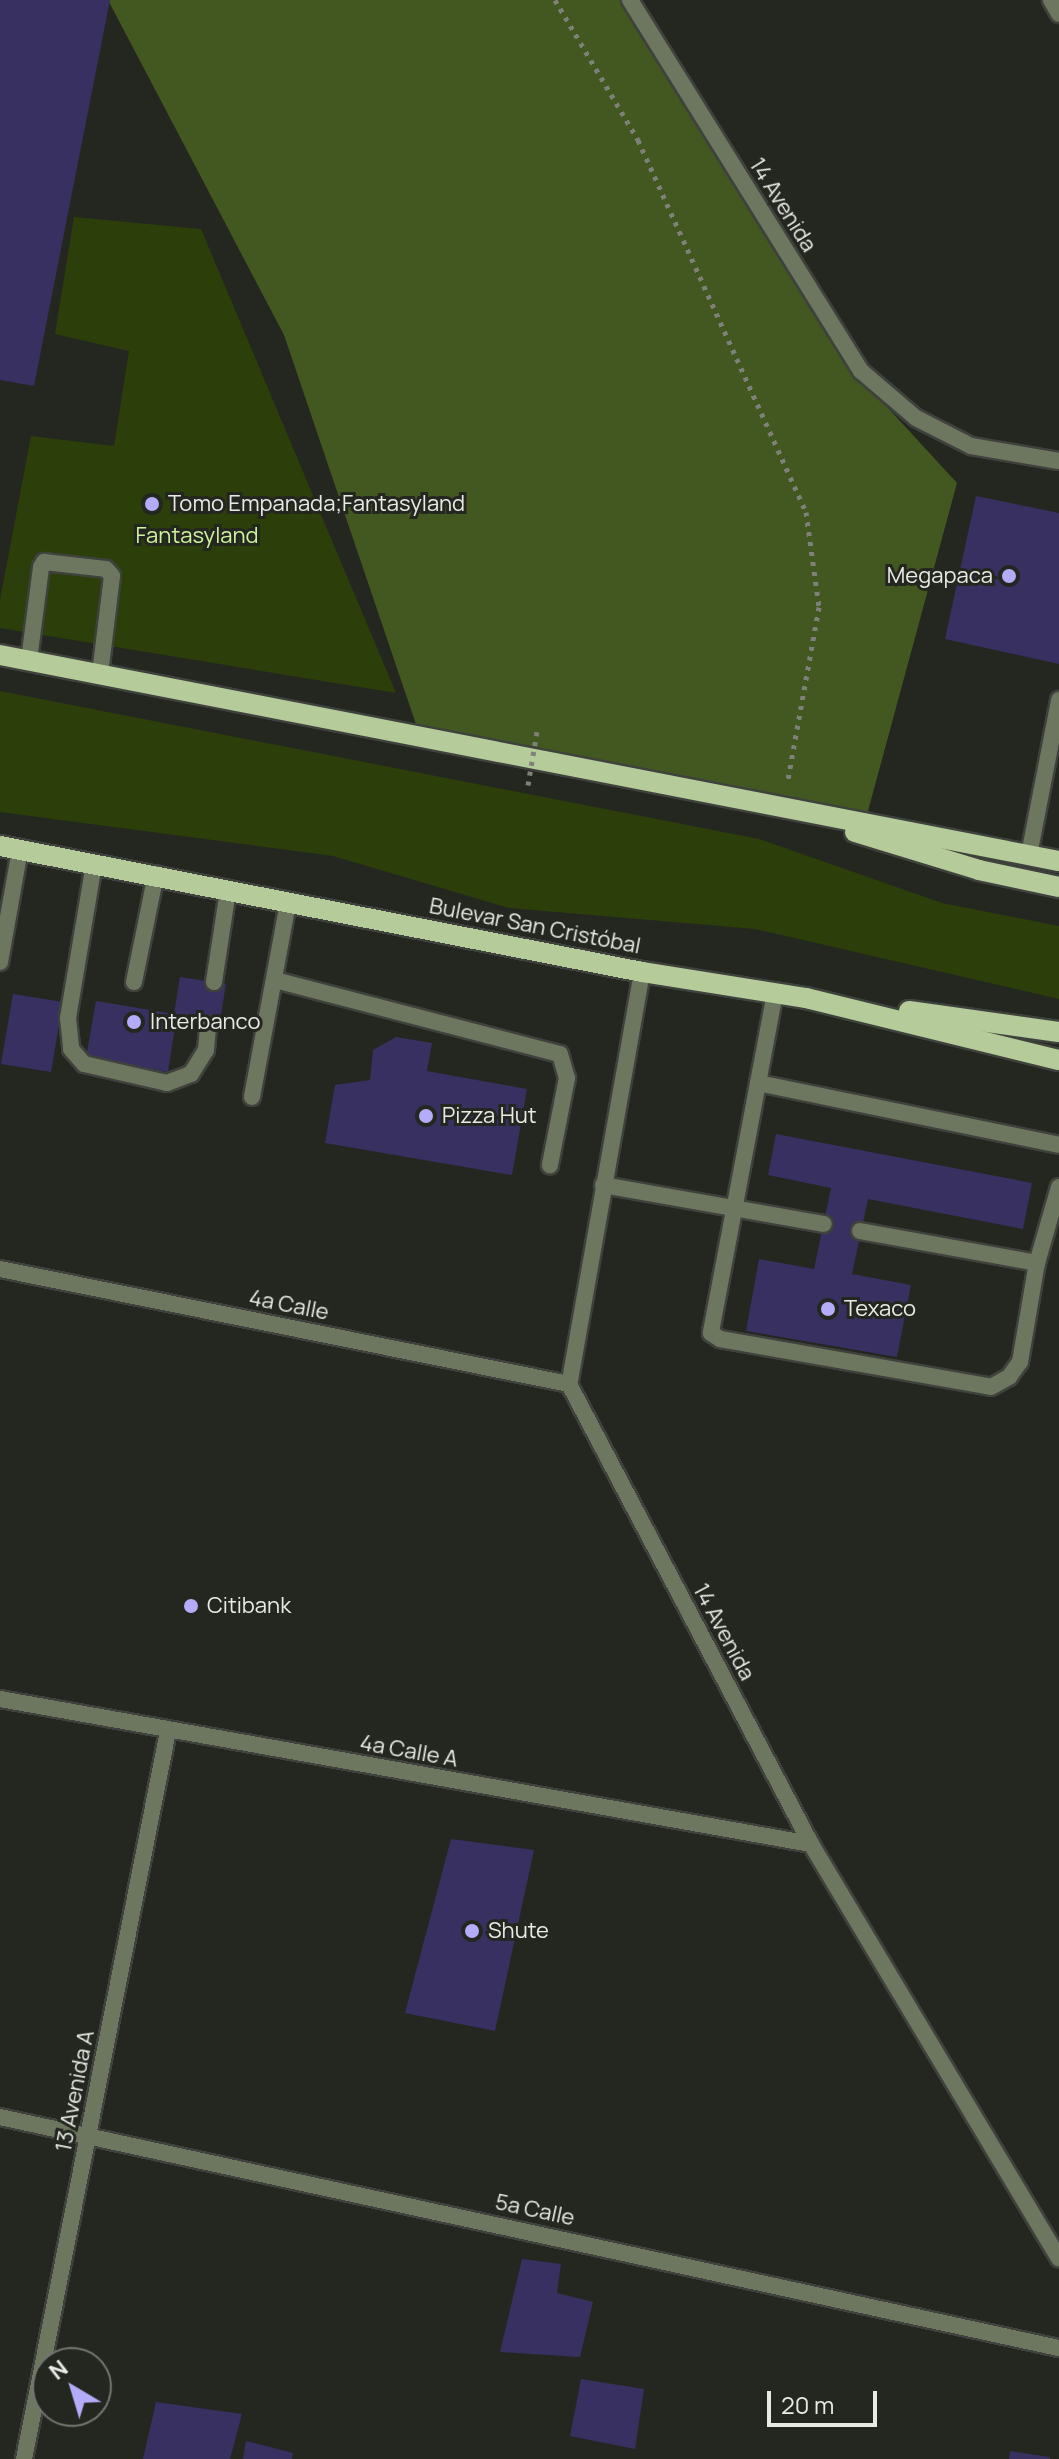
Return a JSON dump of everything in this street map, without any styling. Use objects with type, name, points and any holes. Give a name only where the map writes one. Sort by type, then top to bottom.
[{"type":"main road","points":[[0,655],[1059,861]]},
{"type":"main road","points":[[768,805],[979,870],[1059,887]]},
{"type":"main road","name":"Bulevar San Cristóbal","points":[[10,848],[156,874],[642,972],[806,998],[1059,1060]]},
{"type":"main road","points":[[806,998],[1059,1032]]},
{"type":"street","name":"14 Avenida","points":[[630,0],[861,371],[916,418],[971,446],[1059,461]]},
{"type":"street","points":[[1051,0],[1059,14]]},
{"type":"street","points":[[29,660],[44,562],[106,569],[112,576],[100,674]]},
{"type":"street","points":[[1029,855],[1059,700]]},
{"type":"street","points":[[0,962],[10,848]]},
{"type":"street","points":[[94,864],[68,1018],[71,1049],[84,1064],[167,1083],[191,1074],[206,1050],[208,1025]]},
{"type":"street","points":[[134,982],[156,874]]},
{"type":"street","points":[[214,982],[228,890]]},
{"type":"street","points":[[252,1097],[288,902]]},
{"type":"street","points":[[569,1384],[642,972]]},
{"type":"street","points":[[275,980],[560,1054],[567,1078],[550,1165]]},
{"type":"street","points":[[775,993],[709,1323],[711,1333],[720,1339],[991,1387],[1009,1377],[1020,1362],[1037,1263],[1059,1187]]},
{"type":"street","points":[[758,1083],[1059,1145]]},
{"type":"street","points":[[603,1185],[824,1224]]},
{"type":"street","points":[[860,1231],[1037,1263]]},
{"type":"street","name":"4a Calle","points":[[0,1269],[569,1384]]},
{"type":"street","name":"14 Avenida","points":[[569,1384],[811,1844],[1059,2258]]},
{"type":"street","name":"4a Calle A","points":[[0,1699],[811,1844]]},
{"type":"street","name":"13 Avenida A","points":[[24,2459],[168,1731]]},
{"type":"street","name":"5a Calle","points":[[0,2117],[1059,2348]]},
{"type":"path","points":[[555,0],[638,140],[806,512],[819,607],[788,783],[768,805]]},
{"type":"path","points":[[528,785],[537,732]]},
{"type":"green space","points":[[108,0],[636,0],[854,371],[957,483],[865,822],[421,739],[284,335]]},
{"type":"green space","name":"Fantasyland","points":[[74,217],[201,229],[396,693],[0,628],[0,600],[31,436],[114,446],[129,351],[55,334]]},
{"type":"green space","points":[[0,691],[759,839],[942,903],[1059,926],[1059,999],[755,929],[509,908],[333,856],[0,812]]},
{"type":"building","points":[[0,0],[110,0],[34,386],[0,380]]},
{"type":"building","name":"Megapaca","points":[[976,496],[1059,513],[1059,664],[945,639]]},
{"type":"building","name":"Interbanco","points":[[180,977],[226,984],[219,1027],[176,1020],[168,1072],[86,1058],[96,1001],[174,1014]]},
{"type":"building","points":[[13,994],[63,1002],[51,1072],[1,1064]]},
{"type":"building","name":"Pizza Hut","points":[[396,1037],[432,1043],[427,1071],[527,1089],[512,1175],[325,1143],[335,1085],[370,1080],[373,1050]]},
{"type":"building","points":[[776,1134],[1032,1183],[1023,1229],[868,1199],[852,1274],[911,1285],[897,1357],[746,1331],[759,1259],[814,1269],[831,1188],[768,1175]]},
{"type":"building","name":"Shute","points":[[451,1839],[534,1850],[495,2031],[405,2013]]},
{"type":"building","points":[[522,2259],[561,2264],[557,2293],[593,2302],[580,2357],[500,2352]]},
{"type":"building","points":[[581,2379],[644,2389],[635,2449],[570,2436]]},
{"type":"building","points":[[156,2402],[242,2414],[230,2459],[143,2459]]},
{"type":"building","points":[[246,2441],[293,2453],[292,2459],[243,2459]]},
{"type":"building","points":[[1010,2451],[1050,2457],[1050,2459],[1009,2459]]},
{"type":"place","name":"Tomo Empanada;Fantasyland","points":[[152,504]]},
{"type":"place","name":"Megapaca","points":[[1009,576]]},
{"type":"place","name":"Interbanco","points":[[134,1022]]},
{"type":"place","name":"Pizza Hut","points":[[426,1116]]},
{"type":"place","name":"Texaco","points":[[828,1309]]},
{"type":"place","name":"Citibank","points":[[191,1606]]},
{"type":"place","name":"Shute","points":[[472,1931]]}]
